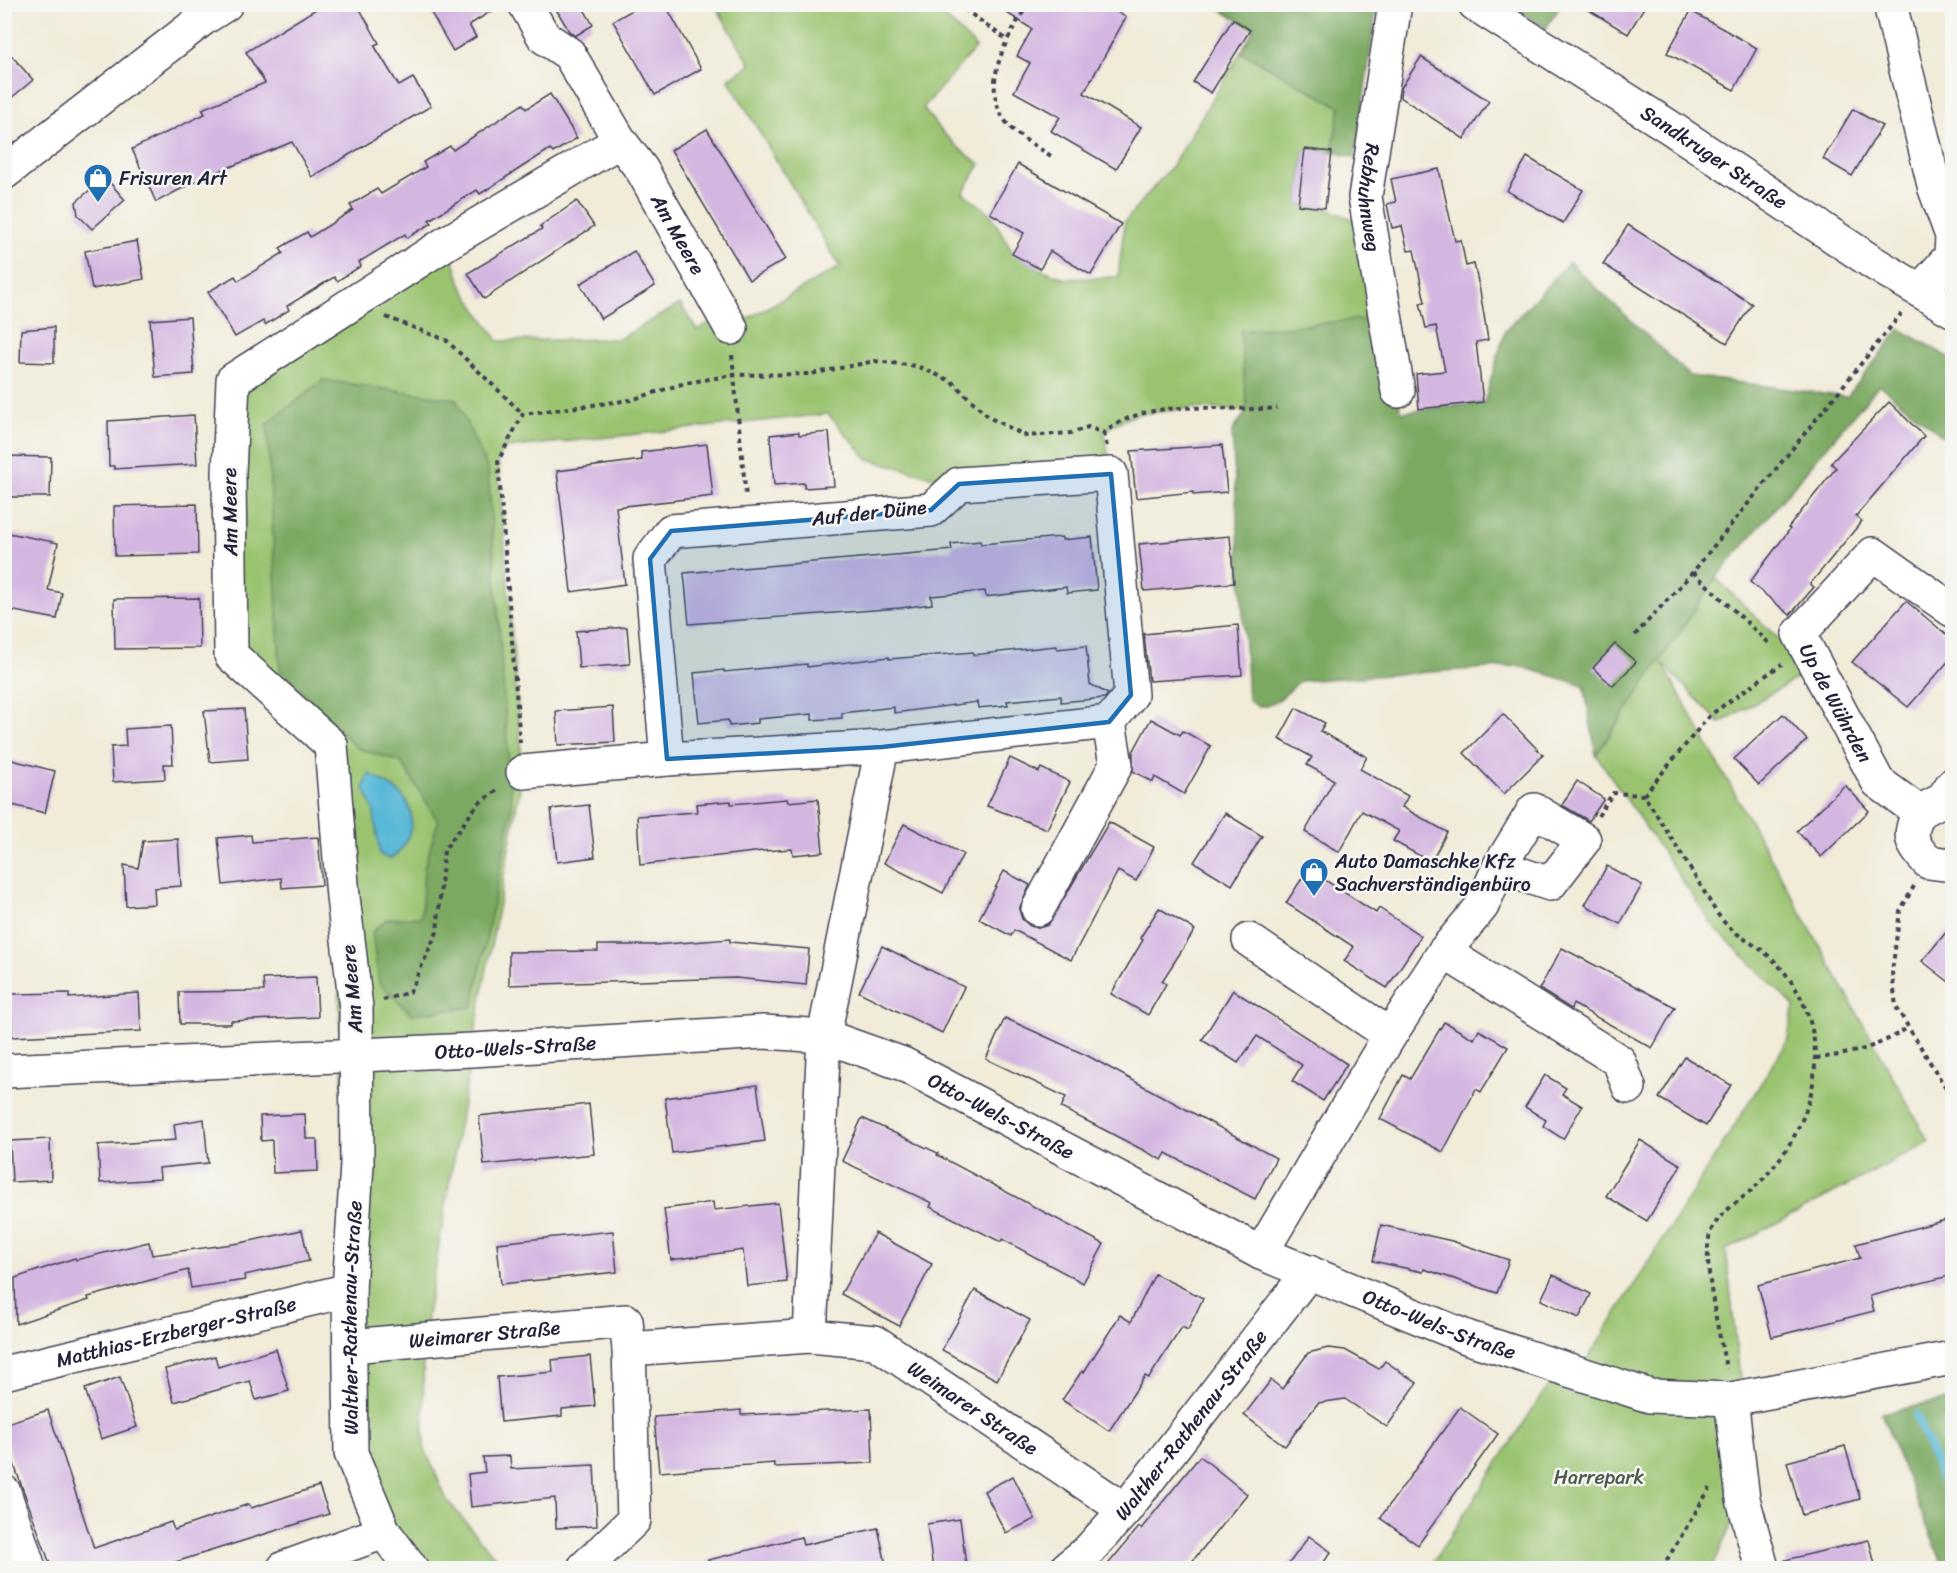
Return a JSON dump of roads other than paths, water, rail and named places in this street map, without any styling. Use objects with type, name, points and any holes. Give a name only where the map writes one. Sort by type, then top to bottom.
[{"type":"street","points":[[4,172],[186,32],[226,4]]},
{"type":"street","name":"Am Meere","points":[[525,4],[544,37],[569,54],[620,141],[642,170],[731,328]]},
{"type":"street","name":"Rebhuhnweg","points":[[1395,4],[1365,197],[1398,391]]},
{"type":"street","name":"Sandkruger Straße","points":[[1475,4],[1953,310]]},
{"type":"street","points":[[1890,4],[1935,189],[1952,236],[1951,256],[1920,291]]},
{"type":"street","name":"Am Meere","points":[[357,1053],[356,1008],[331,745],[231,656],[229,474],[232,381],[371,291],[620,141]]},
{"type":"street","name":"Auf der Düne","points":[[667,759],[650,559],[671,531],[931,510],[959,484],[1111,474],[1131,695],[1109,722]]},
{"type":"street","name":"Up de Wührden","points":[[1942,800],[1878,782],[1799,634],[1873,554],[1953,610]]},
{"type":"street","points":[[523,772],[667,759],[882,747],[1109,722],[1116,765],[1073,849],[1038,909]]},
{"type":"street","points":[[810,1336],[824,1036],[882,747]]},
{"type":"street","name":"Up de Wührden","points":[[1940,863],[1914,846],[1911,829],[1942,800]]},
{"type":"street","points":[[1262,1253],[1390,1035],[1444,952],[1482,906],[1499,867],[1534,810],[1584,840],[1550,884],[1499,867]]},
{"type":"street","points":[[1249,940],[1390,1035]]},
{"type":"street","points":[[1444,952],[1619,1060],[1629,1087]]},
{"type":"street","name":"Otto-Wels-Straße","points":[[4,1071],[23,1072],[357,1053],[472,1050],[764,1032],[824,1036],[903,1064],[1262,1253],[1469,1338],[1650,1396],[1731,1399],[1953,1358]]},
{"type":"street","name":"Walther-Rathenau-Straße","points":[[357,1053],[357,1164],[349,1290],[351,1453],[384,1532],[411,1569]]},
{"type":"street","name":"Walther-Rathenau-Straße","points":[[1067,1569],[1086,1553],[1125,1510],[1309,1272]]},
{"type":"street","name":"Matthias-Erzberger-Straße","points":[[4,1372],[349,1290]]},
{"type":"street","name":"Weimarer Straße","points":[[351,1346],[626,1321],[629,1349],[634,1520],[584,1569]]},
{"type":"street","name":"Weimarer Straße","points":[[629,1349],[810,1336],[875,1342],[1125,1510]]},
{"type":"street","points":[[1731,1399],[1743,1499],[1762,1569]]},
{"type":"street","points":[[4,1492],[29,1569]]},
{"type":"street","points":[[284,1569],[384,1532]]},
{"type":"water","points":[[369,773],[401,794],[411,814],[407,840],[397,854],[390,859],[380,855],[373,808],[364,788]]},
{"type":"waterway","points":[[1916,1415],[1952,1505]]},
{"type":"place","name":"Frisuren Art","points":[[98,204]]},
{"type":"place","name":"Auto Damaschke Kfz Sachverständigenbüro","points":[[1314,898]]},
{"type":"park label","name":"Harrepark","points":[[1599,1477]]}]
